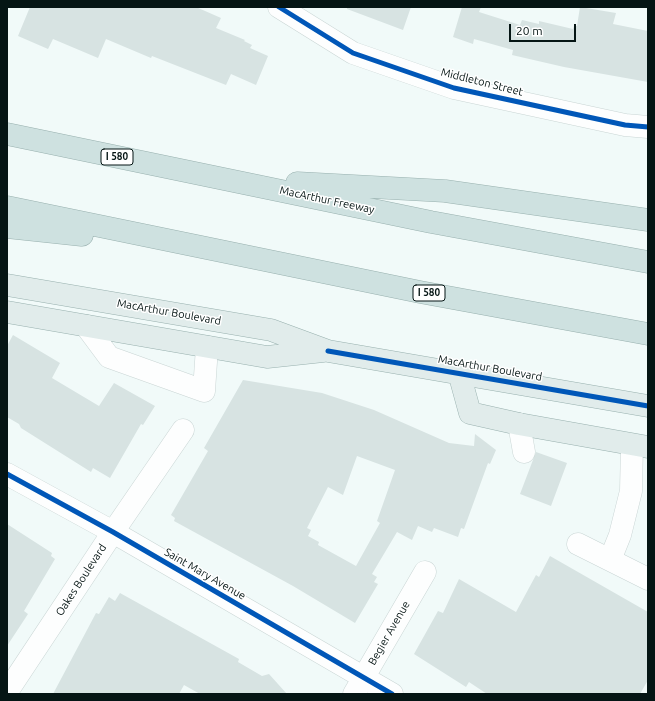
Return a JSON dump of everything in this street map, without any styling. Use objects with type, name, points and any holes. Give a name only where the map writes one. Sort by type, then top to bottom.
[{"type":"highway","name":"MacArthur Freeway","points":[[7,134],[431,222],[648,262]]},
{"type":"highway","points":[[227,180],[445,191],[648,220]]},
{"type":"highway","name":"I 580","points":[[7,207],[427,293],[648,334]]},
{"type":"highway","points":[[7,227],[210,249]]},
{"type":"main road","name":"MacArthur Boulevard","points":[[7,285],[271,330],[328,351],[648,406]]},
{"type":"main road","name":"MacArthur Boulevard","points":[[7,312],[267,357],[328,351]]},
{"type":"main road","name":"MacArthur Boulevard","points":[[459,373],[470,413],[519,424],[640,446]]},
{"type":"street","name":"Middleton Street","points":[[278,7],[353,53],[454,88],[625,125],[648,127]]},
{"type":"street","points":[[86,326],[109,358],[204,391],[207,347]]},
{"type":"street","points":[[519,424],[524,452]]},
{"type":"street","name":"Oakes Boulevard","points":[[7,692],[113,532],[183,430]]},
{"type":"street","points":[[610,560],[620,535],[640,446]]},
{"type":"street","name":"Saint Mary Avenue","points":[[7,474],[113,532],[359,686],[392,694]]},
{"type":"street","points":[[578,544],[648,580]]},
{"type":"street","name":"Begier Avenue","points":[[359,686],[425,572]]},
{"type":"building","points":[[30,7],[196,7],[221,18],[216,28],[245,40],[244,41],[252,45],[250,48],[268,56],[256,85],[231,74],[226,85],[152,56],[151,58],[106,39],[98,58],[53,39],[48,49],[18,36]]},
{"type":"building","points":[[347,7],[411,7],[403,30],[347,9]]},
{"type":"building","points":[[462,7],[481,7],[479,12],[520,25],[522,20],[539,24],[539,21],[573,29],[574,26],[577,26],[580,7],[616,13],[613,24],[648,31],[648,82],[564,67],[512,55],[513,50],[474,39],[473,44],[453,37]]},
{"type":"building","points":[[13,335],[60,363],[52,378],[99,406],[114,383],[155,406],[143,425],[141,424],[110,478],[93,468],[91,472],[21,428],[19,424],[7,417],[7,346]]},
{"type":"building","points":[[243,380],[322,393],[374,410],[449,443],[474,446],[475,434],[496,450],[490,464],[488,463],[464,529],[461,528],[458,537],[434,528],[432,532],[418,526],[412,540],[397,532],[372,574],[377,577],[374,582],[378,584],[355,623],[293,586],[174,521],[175,518],[171,515],[208,451],[204,448]],"holes":[[[357,456],[395,470],[377,521],[380,523],[356,566],[318,545],[319,542],[308,536],[311,530],[307,528],[328,487],[343,495]]]},
{"type":"building","points":[[536,452],[567,463],[551,506],[520,494]]},
{"type":"building","points":[[7,524],[52,553],[51,556],[55,559],[24,611],[28,614],[7,646]]},
{"type":"building","points":[[550,556],[648,612],[648,680],[640,694],[487,694],[469,682],[466,687],[414,654],[438,611],[443,613],[459,579],[516,612],[536,575],[539,577]]},
{"type":"building","points":[[120,593],[239,659],[238,662],[262,676],[269,674],[287,694],[200,694],[184,685],[179,694],[53,694],[96,613],[99,614],[109,597],[115,601]]},
{"type":"cycle path","points":[[279,7],[353,53],[454,88],[625,125],[648,127]]},
{"type":"cycle path","points":[[328,351],[648,406]]},
{"type":"cycle path","points":[[7,474],[113,532],[392,694]]}]
